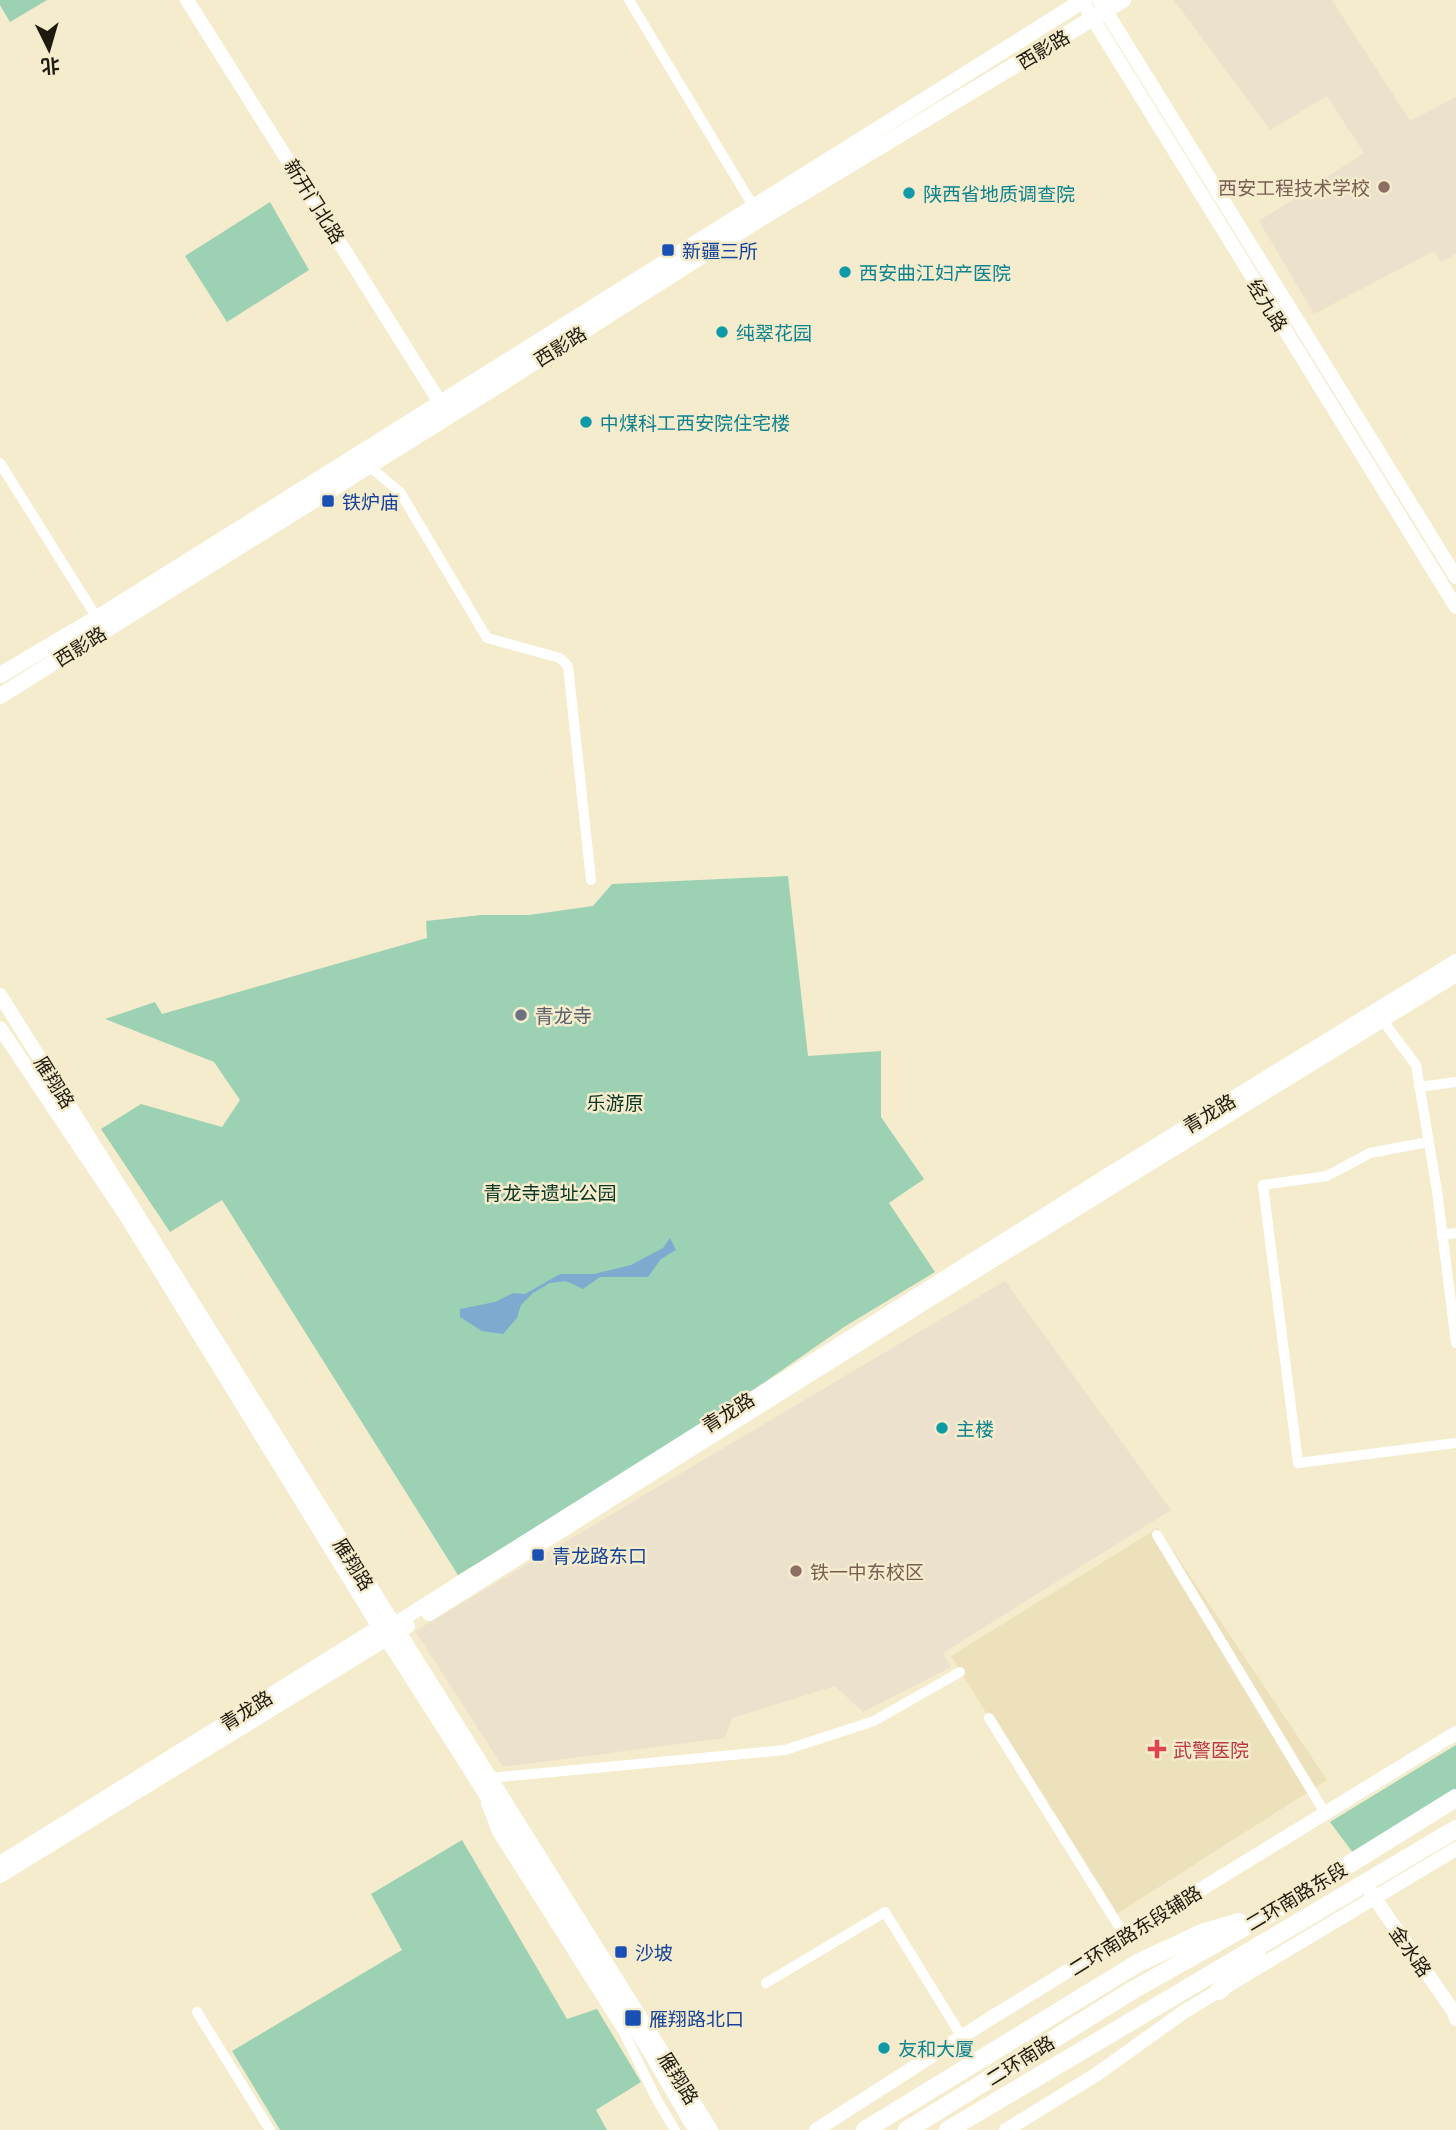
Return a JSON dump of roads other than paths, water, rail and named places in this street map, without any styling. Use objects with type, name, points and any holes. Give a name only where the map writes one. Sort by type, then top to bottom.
[{"type":"highway","name":"二环南路东段","points":[[1133,1990],[1272,1912],[1456,1798]]},
{"type":"highway","name":"二环南路东段","points":[[1150,2010],[1284,1930],[1370,1891],[1456,1829]]},
{"type":"highway","points":[[865,2130],[1138,1963],[1202,1933],[1272,1912]]},
{"type":"highway","points":[[1219,1991],[1284,1930]]},
{"type":"highway","name":"二环南路","points":[[907,2130],[1133,1990]]},
{"type":"highway","name":"二环南路","points":[[948,2130],[1150,2010]]},
{"type":"highway","points":[[956,2130],[989,2104]]},
{"type":"highway","points":[[879,2130],[936,2112]]},
{"type":"main road","name":"西影路","points":[[0,696],[369,466],[1082,0]]},
{"type":"main road","name":"西影路","points":[[0,675],[97,618],[440,404],[1099,10],[1123,0]]},
{"type":"street","name":"新开门北路","points":[[187,0],[440,404]]},
{"type":"street","points":[[629,0],[758,213]]},
{"type":"street","name":"经九路","points":[[1082,0],[1099,10],[1456,577]]},
{"type":"street","name":"经九路","points":[[1099,10],[1456,607]]},
{"type":"street","points":[[0,463],[97,618]]},
{"type":"street","points":[[369,466],[400,492],[487,638],[560,658],[568,666],[591,880]]},
{"type":"street","name":"青龙路","points":[[1379,1016],[1456,961]]},
{"type":"street","name":"青龙路","points":[[0,1876],[1102,1178],[1379,1016],[1456,975]]},
{"type":"street","name":"雁翔路","points":[[0,995],[390,1630]]},
{"type":"street","points":[[1379,1016],[1416,1065],[1456,1343]]},
{"type":"street","name":"雁翔路","points":[[0,1028],[128,1219],[390,1630],[652,2054],[695,2130]]},
{"type":"street","points":[[1419,1087],[1456,1082]]},
{"type":"street","points":[[1429,1142],[1370,1153],[1327,1176],[1262,1185],[1298,1463],[1456,1443]]},
{"type":"street","points":[[1442,1235],[1456,1233]]},
{"type":"street","points":[[1157,1535],[1325,1813]]},
{"type":"street","name":"青龙路","points":[[0,1863],[390,1630]]},
{"type":"street","points":[[675,2130],[623,2031],[497,1832],[484,1780],[785,1750],[874,1721],[960,1672]]},
{"type":"street","points":[[989,1718],[1125,1936]]},
{"type":"street","name":"二环南路东段辅路","points":[[816,2130],[1456,1733]]},
{"type":"street","name":"雁翔路","points":[[484,1780],[711,2130]]},
{"type":"street","points":[[1006,2130],[1097,2074],[1185,2011],[1370,1891],[1456,1849]]},
{"type":"street","name":"金水路","points":[[1370,1891],[1455,2014]]},
{"type":"street","points":[[766,1983],[885,1912],[962,2037]]},
{"type":"street","points":[[197,2012],[270,2130]]},
{"type":"water","points":[[670,1238],[676,1250],[661,1259],[648,1277],[600,1277],[583,1289],[566,1281],[550,1283],[533,1293],[521,1305],[517,1318],[503,1334],[482,1331],[460,1317],[460,1309],[495,1302],[513,1293],[525,1294],[560,1274],[594,1274],[631,1265],[663,1248]]},
{"type":"place","name":"西安工程技术学校","points":[[1384,187]]},
{"type":"place","name":"陕西省地质调查院","points":[[909,193]]},
{"type":"place","name":"新疆三所","points":[[668,250]]},
{"type":"place","name":"西安曲江妇产医院","points":[[845,272]]},
{"type":"place","name":"纯翠花园","points":[[722,332]]},
{"type":"place","name":"中煤科工西安院住宅楼","points":[[586,422]]},
{"type":"place","name":"铁炉庙","points":[[328,501]]},
{"type":"place","name":"青龙寺","points":[[521,1015]]},
{"type":"place","name":"主楼","points":[[942,1428]]},
{"type":"place","name":"青龙路东口","points":[[538,1555]]},
{"type":"place","name":"铁一中东校区","points":[[796,1571]]},
{"type":"place","name":"武警医院","points":[[1157,1749]]},
{"type":"place","name":"沙坡","points":[[621,1952]]},
{"type":"place","name":"雁翔路北口","points":[[633,2018]]},
{"type":"place","name":"友和大厦","points":[[884,2048]]},
{"type":"park label","name":"乐游原","points":[[615,1102]]},
{"type":"park label","name":"青龙寺遗址公园","points":[[550,1192]]}]
